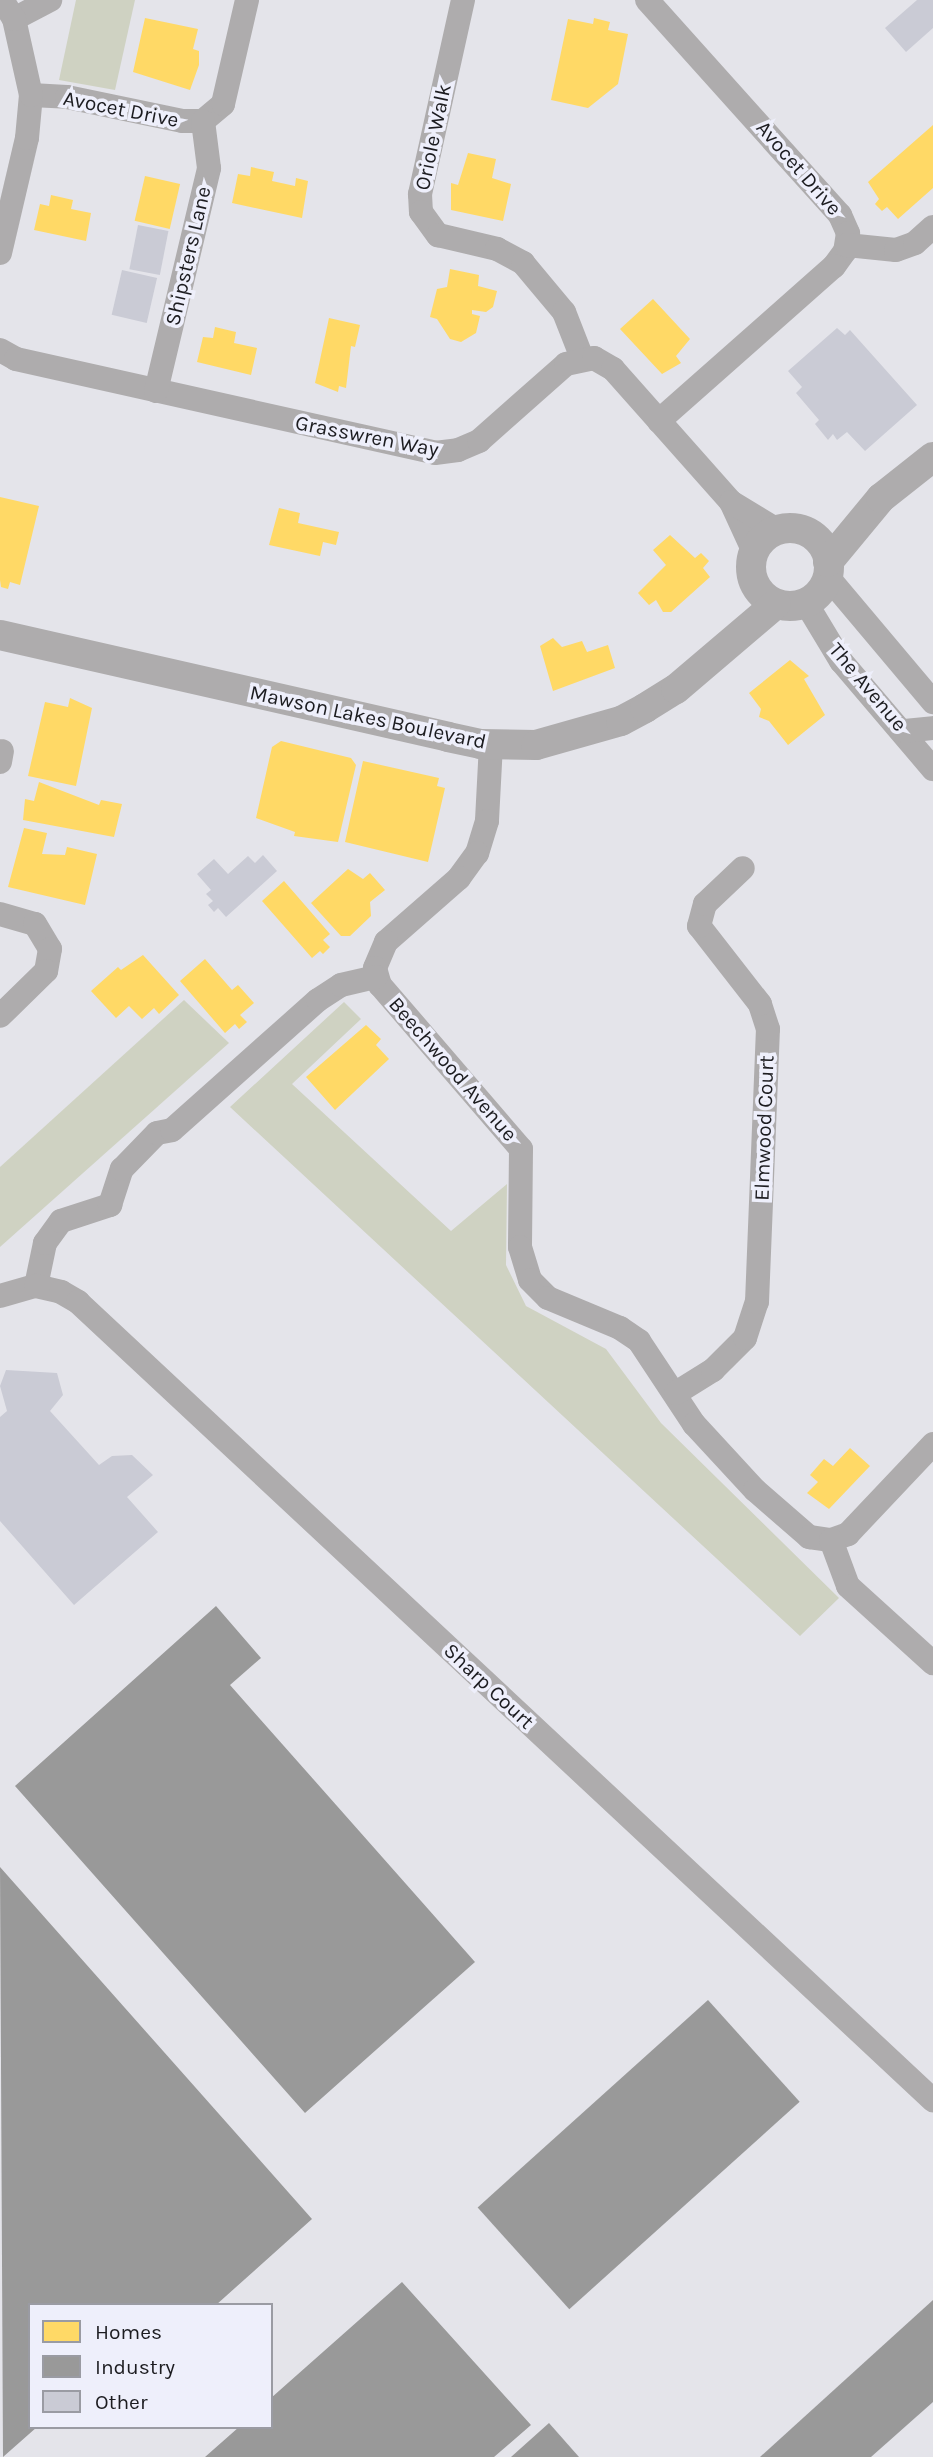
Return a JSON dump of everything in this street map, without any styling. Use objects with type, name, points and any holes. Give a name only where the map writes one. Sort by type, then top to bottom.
[{"type":"street","points":[[0,253],[27,138],[31,95],[8,10],[50,0]]},
{"type":"street","name":"Avocet Drive","points":[[31,95],[67,97],[183,121],[203,121],[223,104],[247,0]]},
{"type":"street","name":"Oriole Walk","points":[[463,0],[420,194],[421,212],[438,234],[497,249],[523,263],[564,312],[582,358]]},
{"type":"street","name":"Avocet Drive","points":[[647,0],[840,215],[847,245],[834,266],[659,421]]},
{"type":"street","name":"Shipsters Lane","points":[[156,391],[209,168],[203,121]]},
{"type":"street","points":[[847,245],[896,250],[915,243],[933,227]]},
{"type":"street","name":"Grasswren Way","points":[[0,350],[16,359],[424,451],[448,453],[479,441],[566,364],[582,358]]},
{"type":"street","points":[[582,358],[594,358],[613,369],[731,502],[762,596],[776,604],[806,603],[817,596],[828,569],[881,498]]},
{"type":"street","points":[[753,565],[762,539],[844,516],[881,498],[933,457]]},
{"type":"street","points":[[731,502],[821,544],[828,569]]},
{"type":"street","name":"Mawson Lakes Boulevard","points":[[716,652],[753,565]]},
{"type":"street","name":"The Avenue","points":[[828,569],[933,702]]},
{"type":"street","name":"The Avenue","points":[[806,603],[841,661],[905,731],[933,769]]},
{"type":"street","name":"Mawson Lakes Boulevard","points":[[0,635],[491,744],[536,745],[621,721],[676,689],[716,652],[776,604]]},
{"type":"street","points":[[905,731],[933,729]]},
{"type":"street","name":"Beechwood Avenue","points":[[491,744],[487,821],[477,853],[459,878],[386,942],[375,960],[376,977],[518,1143],[524,1161],[520,1247],[532,1283],[559,1304],[620,1328],[639,1341],[676,1393],[694,1424],[755,1490],[802,1533],[831,1540]]},
{"type":"street","name":"Elmwood Court","points":[[676,1393],[713,1370],[745,1338],[757,1302],[768,1029],[760,1004],[699,926],[705,904],[743,868]]},
{"type":"street","points":[[0,914],[35,924],[50,949],[46,971],[0,1016]]},
{"type":"street","name":"Beechwood Avenue","points":[[36,1286],[45,1243],[61,1221],[110,1205],[122,1169],[157,1133],[172,1130],[335,989],[376,977]]},
{"type":"street","points":[[0,1296],[36,1286]]},
{"type":"street","name":"Sharp Court","points":[[36,1286],[61,1292],[78,1302],[933,2100]]},
{"type":"street","points":[[933,1444],[856,1527],[831,1540],[848,1586],[933,1664]]},
{"type":"green space","points":[[76,0],[135,0],[115,90],[59,80]]},
{"type":"green space","points":[[184,1000],[229,1043],[0,1247],[0,1167]]},
{"type":"green space","points":[[344,1002],[361,1019],[292,1084],[451,1231],[507,1184],[506,1265],[526,1306],[606,1349],[661,1423],[839,1598],[800,1636],[230,1107]]},
{"type":"building: Homes","points":[[145,18],[198,29],[193,49],[199,51],[199,65],[190,90],[133,72]]},
{"type":"building: Homes","points":[[594,18],[610,22],[608,30],[628,34],[618,84],[588,108],[551,100],[568,19],[593,24]]},
{"type":"building: Homes","points":[[933,125],[933,188],[898,219],[887,207],[882,211],[875,204],[879,199],[868,182]]},
{"type":"building: Homes","points":[[468,153],[496,159],[492,178],[511,184],[503,221],[451,210],[451,183],[458,185]]},
{"type":"building: Homes","points":[[251,167],[274,172],[272,181],[295,186],[296,178],[308,181],[302,218],[232,203],[238,174],[250,176]]},
{"type":"building: Homes","points":[[145,176],[180,184],[170,229],[135,221]]},
{"type":"building: Homes","points":[[51,195],[73,200],[71,209],[91,213],[86,241],[34,230],[40,204],[49,206]]},
{"type":"building: Homes","points":[[450,269],[479,275],[478,286],[497,291],[493,307],[486,312],[472,310],[472,314],[480,316],[476,333],[461,342],[450,339],[437,319],[430,317],[437,289],[447,287]]},
{"type":"building: Homes","points":[[653,299],[690,339],[676,356],[681,363],[662,374],[620,329]]},
{"type":"building: Homes","points":[[329,318],[360,325],[355,347],[351,346],[346,388],[339,386],[338,392],[315,383]]},
{"type":"building: Homes","points":[[215,327],[236,332],[234,343],[257,348],[251,375],[197,362],[203,337],[213,338]]},
{"type":"building: Homes","points":[[0,497],[39,506],[20,585],[10,582],[8,589],[1,587],[0,580]]},
{"type":"building: Homes","points":[[279,508],[300,513],[298,523],[339,532],[336,545],[323,542],[320,556],[269,545]]},
{"type":"building: Homes","points":[[670,535],[695,558],[701,553],[709,561],[703,568],[710,577],[671,612],[663,612],[656,600],[649,605],[638,593],[666,565],[653,550]]},
{"type":"building: Homes","points":[[553,638],[562,647],[582,641],[587,652],[608,645],[615,668],[553,691],[540,646]]},
{"type":"building: Homes","points":[[790,660],[809,676],[804,679],[825,715],[788,745],[769,721],[759,717],[761,709],[749,693]]},
{"type":"building: Homes","points":[[70,698],[92,708],[76,786],[28,776],[45,702],[68,707]]},
{"type":"building: Homes","points":[[281,741],[351,758],[356,765],[338,842],[294,836],[295,832],[256,818],[272,747]]},
{"type":"building: Homes","points":[[363,761],[439,778],[437,786],[445,788],[428,862],[345,842]]},
{"type":"building: Homes","points":[[39,782],[99,805],[101,800],[122,804],[114,837],[23,820],[25,799],[34,801]]},
{"type":"building: Homes","points":[[24,828],[47,833],[42,854],[65,855],[67,847],[97,854],[85,905],[8,887]]},
{"type":"building: Homes","points":[[348,869],[363,879],[370,873],[385,890],[370,902],[371,916],[350,936],[341,936],[311,903]]},
{"type":"building: Homes","points":[[284,881],[330,934],[323,940],[330,947],[323,954],[320,951],[312,958],[262,901]]},
{"type":"building: Homes","points":[[143,955],[179,995],[159,1014],[154,1008],[142,1019],[129,1006],[116,1018],[91,991],[118,967],[121,970]]},
{"type":"building: Homes","points":[[205,959],[232,990],[238,985],[254,1003],[240,1015],[247,1022],[239,1029],[235,1024],[225,1033],[180,981]]},
{"type":"building: Homes","points":[[366,1025],[381,1039],[376,1045],[389,1059],[335,1110],[306,1077]]},
{"type":"building: Homes","points":[[850,1448],[870,1466],[829,1509],[807,1493],[818,1482],[810,1475],[824,1459],[833,1466]]},
{"type":"building: Industry","points":[[216,1606],[261,1658],[230,1685],[475,1962],[305,2113],[15,1786]]},
{"type":"building: Industry","points":[[0,1867],[312,2219],[218,2303],[28,2303],[28,2429],[35,2429],[3,2457]]},
{"type":"building: Industry","points":[[708,2000],[800,2102],[569,2309],[478,2207]]},
{"type":"building: Industry","points":[[402,2282],[531,2425],[494,2457],[205,2457],[237,2429],[273,2429],[273,2396]]},
{"type":"building: Industry","points":[[933,2300],[933,2402],[871,2457],[760,2457]]},
{"type":"building: Industry","points":[[549,2423],[579,2457],[511,2457]]},
{"type":"building: Other","points":[[917,0],[933,0],[933,28],[906,52],[885,28]]},
{"type":"building: Other","points":[[138,225],[168,231],[160,275],[129,269]]},
{"type":"building: Other","points":[[122,270],[157,278],[147,323],[112,315]]},
{"type":"building: Other","points":[[837,328],[845,335],[850,330],[917,405],[865,451],[847,432],[837,440],[833,434],[828,440],[815,424],[819,420],[796,393],[802,387],[788,371]]},
{"type":"building: Other","points":[[263,855],[277,871],[226,917],[218,908],[214,912],[208,905],[213,901],[206,894],[211,890],[197,874],[214,859],[228,874],[248,856],[255,863]]},
{"type":"building: Other","points":[[6,1370],[57,1373],[63,1395],[50,1411],[99,1465],[112,1456],[132,1455],[153,1475],[127,1497],[158,1532],[74,1605],[0,1521],[0,1417],[7,1411],[0,1386]]}]
